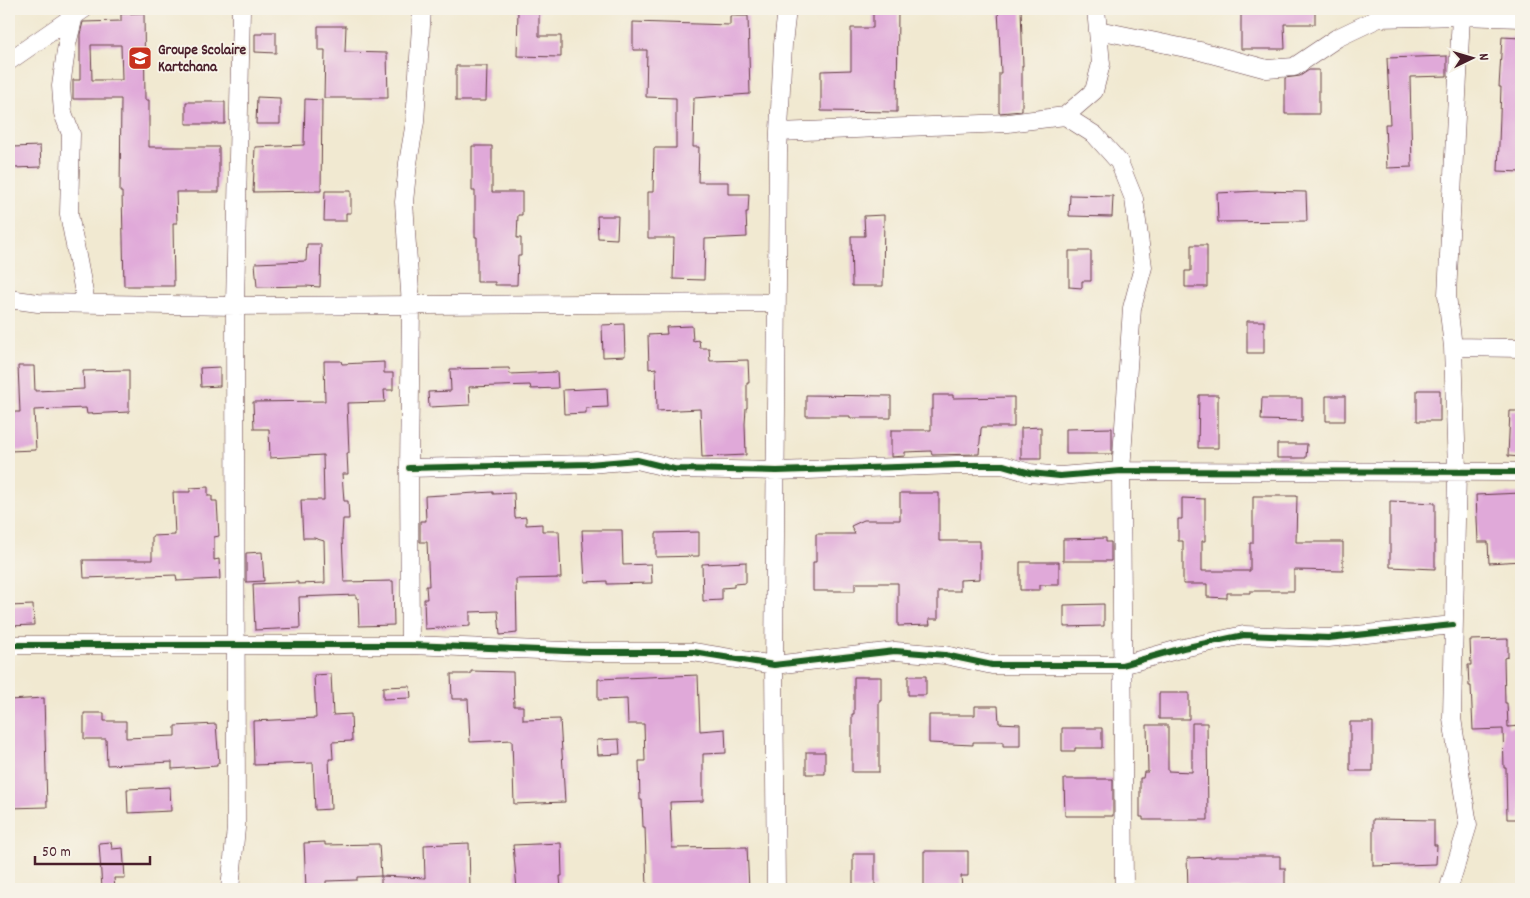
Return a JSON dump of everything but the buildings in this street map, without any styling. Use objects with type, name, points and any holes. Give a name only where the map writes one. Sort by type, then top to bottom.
[{"type":"street","points":[[230,889],[236,828],[235,306],[241,9]]},
{"type":"street","points":[[410,645],[409,468],[411,306],[404,202],[415,122],[422,9]]},
{"type":"street","points":[[776,889],[774,665],[776,303],[779,132],[783,44],[787,9]]},
{"type":"street","points":[[779,132],[1008,123],[1065,116],[1094,91],[1102,64],[1096,9]]},
{"type":"street","points":[[79,12],[67,44],[61,86],[63,113],[71,134],[69,214],[86,303]]},
{"type":"street","points":[[9,61],[79,12]]},
{"type":"street","points":[[1098,30],[1200,51],[1267,69],[1294,67],[1337,38],[1380,18],[1461,16],[1521,18]]},
{"type":"street","points":[[1450,889],[1468,826],[1452,718],[1456,471],[1453,347],[1446,295],[1461,16]]},
{"type":"street","points":[[1065,116],[1095,136],[1119,162],[1134,199],[1143,267],[1132,308],[1121,471],[1124,889]]},
{"type":"street","points":[[9,299],[38,303],[235,306],[776,303]]},
{"type":"street","points":[[1453,347],[1521,348]]},
{"type":"street","points":[[409,468],[589,464],[637,460],[674,469],[776,471],[1003,465],[1030,473],[1060,476],[1121,471],[1521,472]]},
{"type":"street","points":[[9,645],[410,645],[590,652],[693,652],[774,665],[895,651],[945,655],[992,665],[1122,664],[1244,635],[1328,638],[1453,625]]},
{"type":"cycle path","points":[[409,468],[589,464],[637,460],[674,469],[777,471],[1003,465],[1030,473],[1060,476],[1121,471],[1521,472]]},
{"type":"cycle path","points":[[9,645],[410,645],[590,652],[693,652],[774,665],[895,651],[945,655],[992,665],[1122,665],[1183,648],[1244,635],[1328,638],[1453,625]]},
{"type":"place","name":"Groupe Scolaire Kartchana","points":[[140,58]]}]
